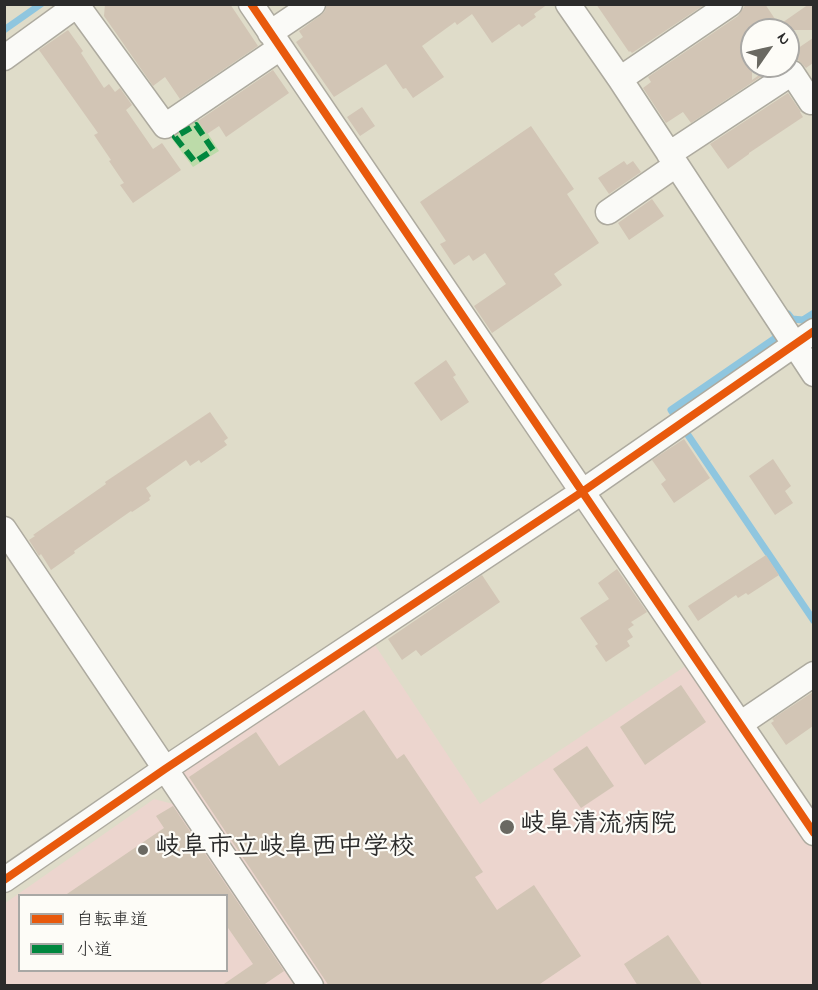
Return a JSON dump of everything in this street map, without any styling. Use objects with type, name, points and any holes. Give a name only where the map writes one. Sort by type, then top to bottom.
[{"type":"street","points":[[4,58],[77,4],[165,126],[275,41],[313,4]]},
{"type":"street","points":[[251,4],[813,833]]},
{"type":"street","points":[[568,4],[620,79],[813,374]]},
{"type":"street","points":[[620,79],[730,4]]},
{"type":"street","points":[[608,212],[778,78]]},
{"type":"street","points":[[795,78],[811,102]]},
{"type":"street","points":[[4,880],[165,769],[582,492],[813,331]]},
{"type":"street","points":[[4,529],[311,986]]},
{"type":"street","points":[[740,724],[813,674]]},
{"type":"shaded area","name":"岐阜清流病院","points":[[373,642],[480,804],[690,663],[813,849],[813,985],[322,985],[179,772]]},
{"type":"shaded area","name":"岐阜市立岐阜西中学校","points":[[154,799],[173,804],[295,985],[5,985],[4,904],[18,894],[18,972],[228,972],[228,894],[18,894]]},
{"type":"green space","points":[[198,118],[219,151],[193,167],[169,135]]},
{"type":"building","points":[[105,4],[230,4],[258,46],[180,99],[165,77],[153,86],[104,16]]},
{"type":"building","points":[[327,4],[548,4],[522,27],[519,24],[492,43],[472,14],[457,25],[455,22],[422,46],[444,77],[413,98],[406,88],[403,89],[386,64],[334,97],[296,42],[303,37],[299,31],[321,15]]},
{"type":"building","points":[[596,4],[704,5],[632,53],[629,52]]},
{"type":"building","points":[[746,4],[765,4],[774,18],[740,18],[740,78],[752,78],[752,80],[759,78],[691,123],[683,112],[666,123],[643,88],[651,82],[648,77],[738,16]]},
{"type":"building","points":[[809,4],[813,4],[813,30],[800,30],[800,18],[789,18]]},
{"type":"building","points":[[68,30],[104,88],[109,84],[115,92],[120,88],[132,105],[126,110],[153,149],[162,143],[181,170],[133,203],[120,185],[124,183],[94,135],[98,133],[39,50]]},
{"type":"building","points":[[813,38],[813,63],[806,68],[800,62],[800,47]]},
{"type":"building","points":[[273,70],[289,93],[226,137],[219,126],[207,134],[198,121]]},
{"type":"building","points":[[788,93],[803,117],[728,169],[710,144]]},
{"type":"building","points":[[362,107],[375,126],[360,136],[347,117]]},
{"type":"building","points":[[531,126],[574,189],[567,194],[599,243],[554,274],[562,285],[492,333],[474,306],[506,284],[485,253],[473,261],[469,255],[454,265],[440,244],[446,241],[420,202]]},
{"type":"building","points":[[624,161],[627,165],[633,161],[641,172],[609,194],[598,178]]},
{"type":"building","points":[[652,199],[664,216],[629,240],[618,223]]},
{"type":"building","points":[[446,360],[456,375],[453,377],[469,402],[441,421],[414,383]]},
{"type":"building","points":[[210,412],[228,438],[224,441],[227,445],[201,463],[199,460],[190,466],[186,460],[146,488],[151,496],[150,500],[74,551],[75,553],[51,570],[29,540],[35,536],[33,535],[106,484],[105,482]]},
{"type":"building","points":[[684,439],[710,478],[674,503],[661,484],[666,480],[652,460]]},
{"type":"building","points":[[773,459],[791,486],[785,491],[793,503],[775,515],[749,476]]},
{"type":"building","points":[[766,555],[779,575],[748,595],[746,593],[738,598],[736,595],[698,621],[688,606]]},
{"type":"building","points":[[617,569],[647,612],[631,622],[634,625],[628,629],[633,637],[627,641],[630,646],[606,662],[595,646],[598,644],[580,618],[609,599],[598,583]]},
{"type":"building","points":[[482,575],[500,602],[421,656],[416,650],[402,660],[388,639]]},
{"type":"building","points":[[681,685],[706,722],[645,765],[620,727]]},
{"type":"building","points":[[813,692],[813,726],[786,745],[771,723],[774,721],[772,719]]},
{"type":"building","points":[[364,710],[397,759],[404,754],[483,872],[475,877],[497,910],[534,885],[581,956],[537,986],[329,986],[189,777],[256,732],[279,766]]},
{"type":"building","points":[[587,746],[614,786],[581,808],[553,769]]},
{"type":"building","points":[[173,806],[284,971],[262,986],[221,986],[253,964],[228,928],[228,894],[67,894],[164,828],[156,816]]},
{"type":"building","points":[[668,935],[703,986],[638,986],[624,964]]},
{"type":"waterway","points":[[4,30],[41,4]]},
{"type":"waterway","points":[[788,314],[792,319],[803,320],[814,313]]},
{"type":"waterway","points":[[774,332],[777,337],[671,410],[814,621]]},
{"type":"marked path","points":[[196,125],[213,150],[195,162],[175,137],[196,125]]},
{"type":"cycle path","points":[[251,4],[814,833]]},
{"type":"cycle path","points":[[4,880],[165,769],[582,492],[814,331]]},
{"type":"place","name":"岐阜清流病院","points":[[507,827]]},
{"type":"place","name":"岐阜市立岐阜西中学校","points":[[143,850]]}]
